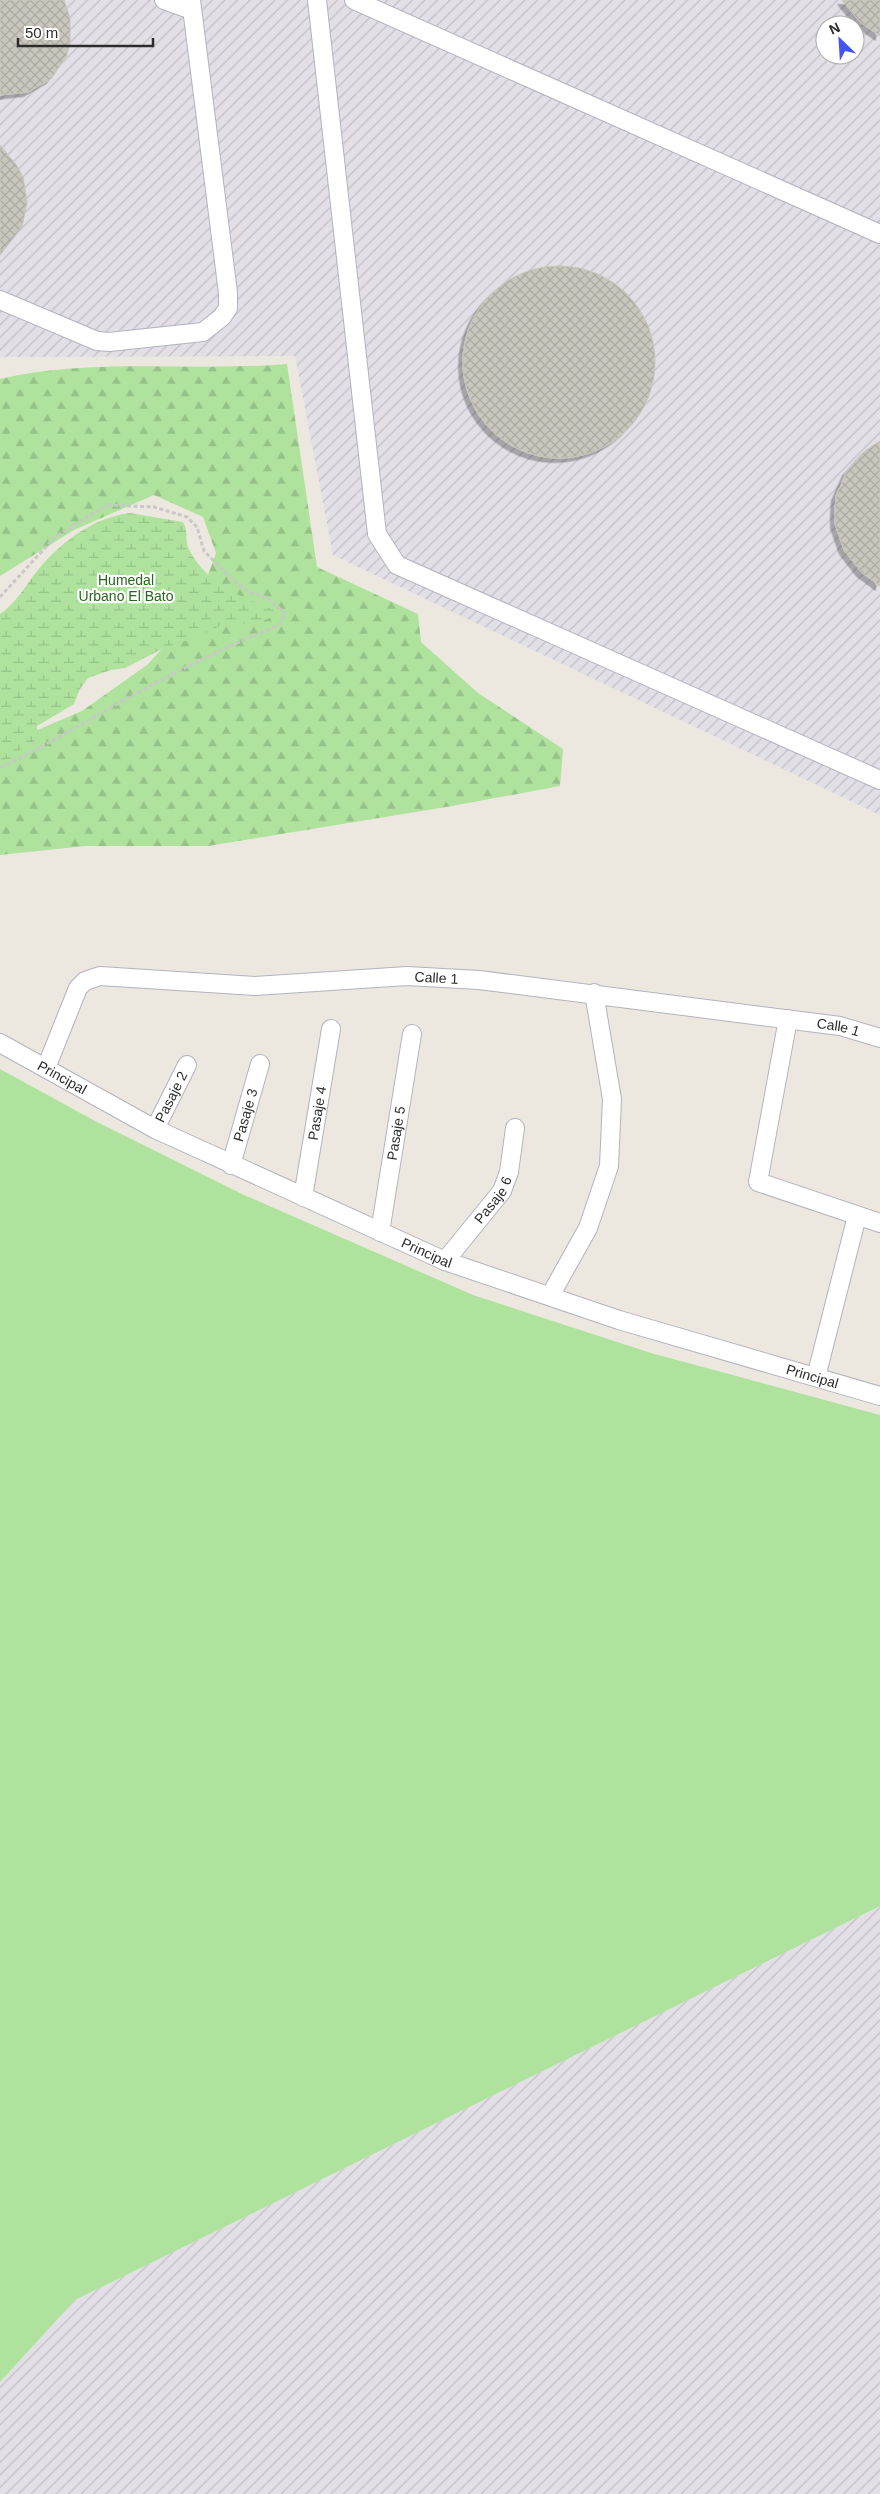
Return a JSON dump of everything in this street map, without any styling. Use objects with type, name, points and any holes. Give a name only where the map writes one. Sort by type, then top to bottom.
[{"type":"street","points":[[0,300],[97,341],[203,332],[222,317],[228,308],[228,293],[191,5],[164,0]]},
{"type":"street","points":[[317,0],[378,534],[397,565],[880,780]]},
{"type":"street","points":[[354,0],[880,234]]},
{"type":"street","name":"Calle 1","points":[[46,1068],[78,988],[85,981],[100,976],[255,986],[407,976],[479,980],[594,993],[840,1026],[880,1038]]},
{"type":"street","points":[[550,1296],[588,1228],[609,1166],[612,1099],[594,993]]},
{"type":"street","points":[[788,1019],[758,1182],[880,1223]]},
{"type":"street","name":"Pasaje 4","points":[[303,1197],[330,1030]]},
{"type":"street","name":"Pasaje 5","points":[[380,1232],[412,1034]]},
{"type":"street","name":"Principal","points":[[0,1043],[155,1129],[445,1261],[619,1320],[880,1396]]},
{"type":"street","name":"Pasaje 3","points":[[231,1165],[260,1064]]},
{"type":"street","name":"Pasaje 2","points":[[155,1129],[188,1065]]},
{"type":"street","name":"Pasaje 6","points":[[445,1261],[502,1191],[509,1172],[515,1128]]},
{"type":"street","points":[[816,1377],[857,1216]]},
{"type":"path","points":[[0,598],[55,537],[108,505],[154,507],[187,517],[197,527],[204,550],[234,581],[251,593],[268,598],[285,613],[279,625],[223,648],[137,693],[40,749],[0,768]]},
{"type":"shaded area","points":[[0,0],[880,0],[880,815],[333,555],[295,356],[0,357]]},
{"type":"shaded area","points":[[880,1906],[880,2494],[0,2494],[0,2382],[75,2300]]},
{"type":"green space","points":[[287,364],[317,567],[418,614],[421,642],[478,693],[563,749],[560,786],[452,806],[208,846],[85,846],[0,855],[0,746],[82,711],[147,665],[194,614],[216,553],[203,517],[154,495],[74,530],[0,576],[0,379],[35,372],[71,368],[215,367]]},
{"type":"green space","name":"Humedal Urbano El Bato","points":[[130,513],[183,522],[186,529],[188,548],[197,563],[206,572],[226,588],[274,610],[276,614],[273,617],[256,623],[222,625],[197,637],[164,648],[125,668],[111,670],[88,678],[80,689],[74,704],[37,726],[38,739],[0,763],[0,614],[18,597],[51,555],[71,538],[93,524],[117,515]]},
{"type":"green space","points":[[0,1069],[95,1121],[244,1195],[473,1295],[651,1353],[880,1415],[880,1906],[75,2300],[0,2382]]},
{"type":"building","points":[[0,0],[64,0],[70,18],[70,44],[66,57],[51,79],[28,92],[0,95]]},
{"type":"building","points":[[842,0],[880,0],[880,36],[865,26],[865,15],[854,15]]},
{"type":"building","points":[[0,145],[17,166],[23,177],[27,202],[22,227],[0,255]]},
{"type":"building","points":[[550,266],[568,266],[596,273],[612,282],[627,294],[639,309],[648,325],[655,353],[655,371],[648,399],[639,415],[627,430],[612,442],[596,451],[568,458],[550,458],[531,454],[514,447],[498,436],[485,423],[474,407],[467,390],[463,371],[463,353],[467,334],[474,317],[485,301],[498,288],[514,277],[531,270]]},
{"type":"building","points":[[880,441],[880,586],[861,572],[844,550],[835,524],[835,510],[836,496],[847,471],[866,450]]}]
